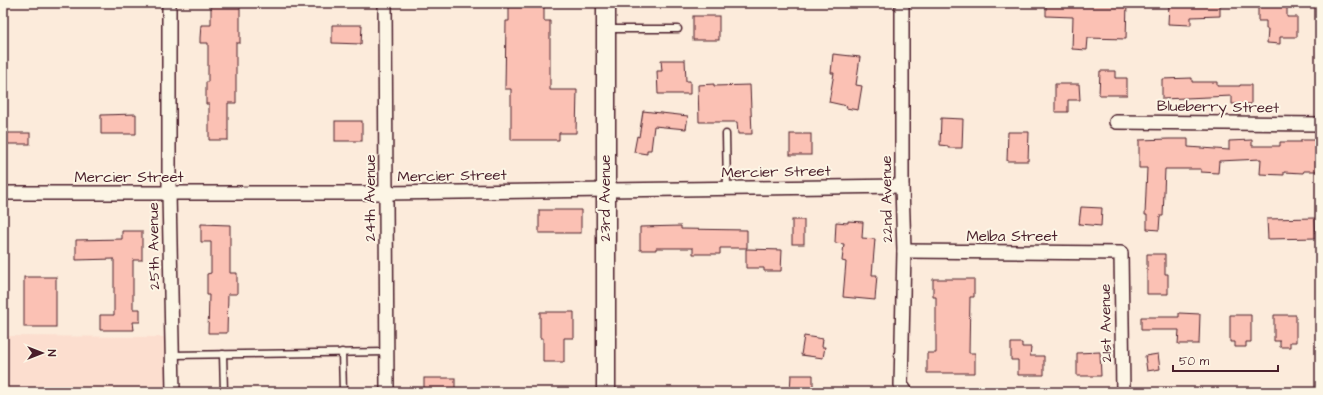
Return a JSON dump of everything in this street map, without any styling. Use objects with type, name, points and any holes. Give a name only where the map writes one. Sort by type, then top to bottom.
[{"type":"street","name":"25th Avenue","points":[[169,3],[169,193],[173,392]]},
{"type":"street","name":"24th Avenue","points":[[385,3],[387,392]]},
{"type":"street","name":"23rd Avenue","points":[[606,3],[606,392]]},
{"type":"street","name":"22nd Avenue","points":[[902,3],[902,186],[904,251],[901,386],[906,392]]},
{"type":"street","name":"Blueberry Street","points":[[1116,122],[1320,124]]},
{"type":"street","name":"Mercier Street","points":[[3,193],[386,193],[902,186]]},
{"type":"street","name":"Melba Street","points":[[904,251],[1121,253]]},
{"type":"street","name":"21st Avenue","points":[[1121,253],[1123,392]]},
{"type":"lane","points":[[606,29],[678,29]]},
{"type":"lane","points":[[726,134],[727,189]]},
{"type":"lane","points":[[342,352],[343,392]]},
{"type":"lane","points":[[172,355],[387,352]]},
{"type":"lane","points":[[224,354],[224,392]]},
{"type":"shaded area","points":[[3,336],[168,337],[168,392],[3,392]]},
{"type":"building","points":[[211,3],[240,3],[240,43],[236,43],[236,103],[228,103],[228,140],[209,140],[209,104],[206,104],[206,82],[208,82],[208,43],[200,43],[200,38],[201,25],[211,25]]},
{"type":"building","points":[[1046,3],[1127,3],[1126,39],[1088,38],[1087,50],[1072,49],[1073,17],[1046,16]]},
{"type":"building","points":[[1169,3],[1220,3],[1220,16],[1191,17],[1191,25],[1168,24]]},
{"type":"building","points":[[1258,3],[1287,3],[1287,17],[1297,17],[1297,37],[1280,37],[1280,44],[1267,43],[1268,29],[1266,29],[1266,21],[1258,21]]},
{"type":"building","points":[[509,7],[544,7],[544,21],[550,21],[550,90],[577,90],[576,133],[559,133],[559,140],[511,140],[511,89],[505,89],[506,21],[509,21]]},
{"type":"building","points":[[693,16],[719,16],[719,40],[693,40]]},
{"type":"building","points":[[332,25],[362,25],[361,44],[332,43]]},
{"type":"building","points":[[833,54],[860,57],[856,85],[862,86],[858,110],[846,108],[847,106],[829,102],[834,73],[831,73]]},
{"type":"building","points":[[661,60],[685,60],[686,81],[690,81],[690,94],[658,94],[657,71],[662,71]]},
{"type":"building","points":[[1100,71],[1115,71],[1115,78],[1127,78],[1127,95],[1099,95]]},
{"type":"building","points":[[1192,78],[1192,82],[1217,82],[1217,86],[1251,85],[1251,104],[1232,104],[1232,96],[1162,99],[1162,79]]},
{"type":"building","points":[[714,84],[714,86],[750,85],[752,134],[738,134],[737,122],[699,122],[698,85]]},
{"type":"building","points":[[1055,84],[1079,84],[1080,100],[1068,100],[1068,112],[1055,112]]},
{"type":"building","points":[[643,111],[688,116],[686,129],[654,126],[651,150],[647,150],[647,154],[634,152],[637,136],[639,137]]},
{"type":"building","points":[[136,114],[136,134],[101,134],[101,115]]},
{"type":"building","points":[[941,118],[963,119],[962,148],[948,148],[948,146],[940,145]]},
{"type":"building","points":[[335,121],[362,121],[362,141],[335,141]]},
{"type":"building","points":[[1008,132],[1029,132],[1028,161],[1007,161]]},
{"type":"building","points":[[3,133],[30,133],[30,144],[3,144]]},
{"type":"building","points":[[790,134],[811,134],[811,155],[790,155]]},
{"type":"building","points":[[1188,139],[1188,147],[1229,150],[1229,141],[1252,140],[1252,146],[1280,146],[1280,142],[1320,140],[1320,171],[1304,171],[1303,173],[1284,172],[1284,175],[1260,174],[1261,159],[1219,161],[1218,173],[1201,172],[1201,169],[1165,169],[1163,216],[1160,216],[1159,230],[1147,229],[1147,215],[1145,215],[1147,168],[1139,168],[1139,140]]},
{"type":"building","points":[[1081,207],[1102,208],[1101,226],[1079,224]]},
{"type":"building","points":[[539,210],[581,210],[581,233],[539,233]]},
{"type":"building","points":[[1315,218],[1316,238],[1268,239],[1267,219]]},
{"type":"building","points":[[792,220],[804,220],[804,244],[792,244]]},
{"type":"building","points":[[848,221],[863,222],[862,238],[875,239],[872,275],[877,275],[875,300],[843,297],[846,262],[842,261],[844,244],[835,243],[836,222],[848,223]]},
{"type":"building","points":[[201,224],[230,225],[230,273],[237,273],[237,294],[228,294],[227,333],[208,333],[209,295],[207,295],[207,274],[211,273],[211,242],[201,242]]},
{"type":"building","points":[[681,226],[681,229],[747,230],[747,248],[720,248],[720,254],[693,254],[693,248],[656,248],[656,250],[640,250],[640,227]]},
{"type":"building","points":[[122,231],[142,231],[142,260],[133,260],[133,309],[140,309],[140,322],[133,322],[134,330],[100,330],[100,315],[114,315],[114,259],[76,260],[76,240],[122,239]]},
{"type":"building","points":[[746,249],[782,250],[781,271],[764,271],[764,268],[746,268]]},
{"type":"building","points":[[1147,254],[1165,254],[1165,274],[1168,274],[1168,294],[1147,294]]},
{"type":"building","points":[[24,277],[56,277],[56,327],[24,327]]},
{"type":"building","points":[[933,279],[974,279],[974,297],[970,297],[969,353],[975,353],[975,373],[927,373],[927,353],[936,353],[936,297],[933,297]]},
{"type":"building","points":[[540,312],[574,312],[574,338],[564,338],[564,362],[543,362],[543,338],[540,338]]},
{"type":"building","points":[[1179,313],[1200,314],[1199,344],[1178,344],[1179,330],[1141,330],[1141,317],[1179,317]]},
{"type":"building","points":[[1230,315],[1251,315],[1251,342],[1246,342],[1246,347],[1235,347],[1235,342],[1230,342]]},
{"type":"building","points":[[1274,315],[1296,315],[1296,342],[1290,342],[1290,347],[1280,347],[1280,341],[1274,341]]},
{"type":"building","points":[[804,336],[823,339],[822,347],[825,347],[823,358],[801,355]]},
{"type":"building","points":[[1011,343],[1022,343],[1022,347],[1031,347],[1030,356],[1044,356],[1044,375],[1018,375],[1018,360],[1011,360]]},
{"type":"building","points":[[1100,352],[1101,376],[1077,376],[1077,353]]},
{"type":"building","points":[[1158,354],[1160,369],[1147,371],[1145,356]]},
{"type":"building","points":[[791,375],[813,375],[813,392],[790,392]]},
{"type":"building","points":[[424,378],[455,378],[455,392],[424,392]]}]
